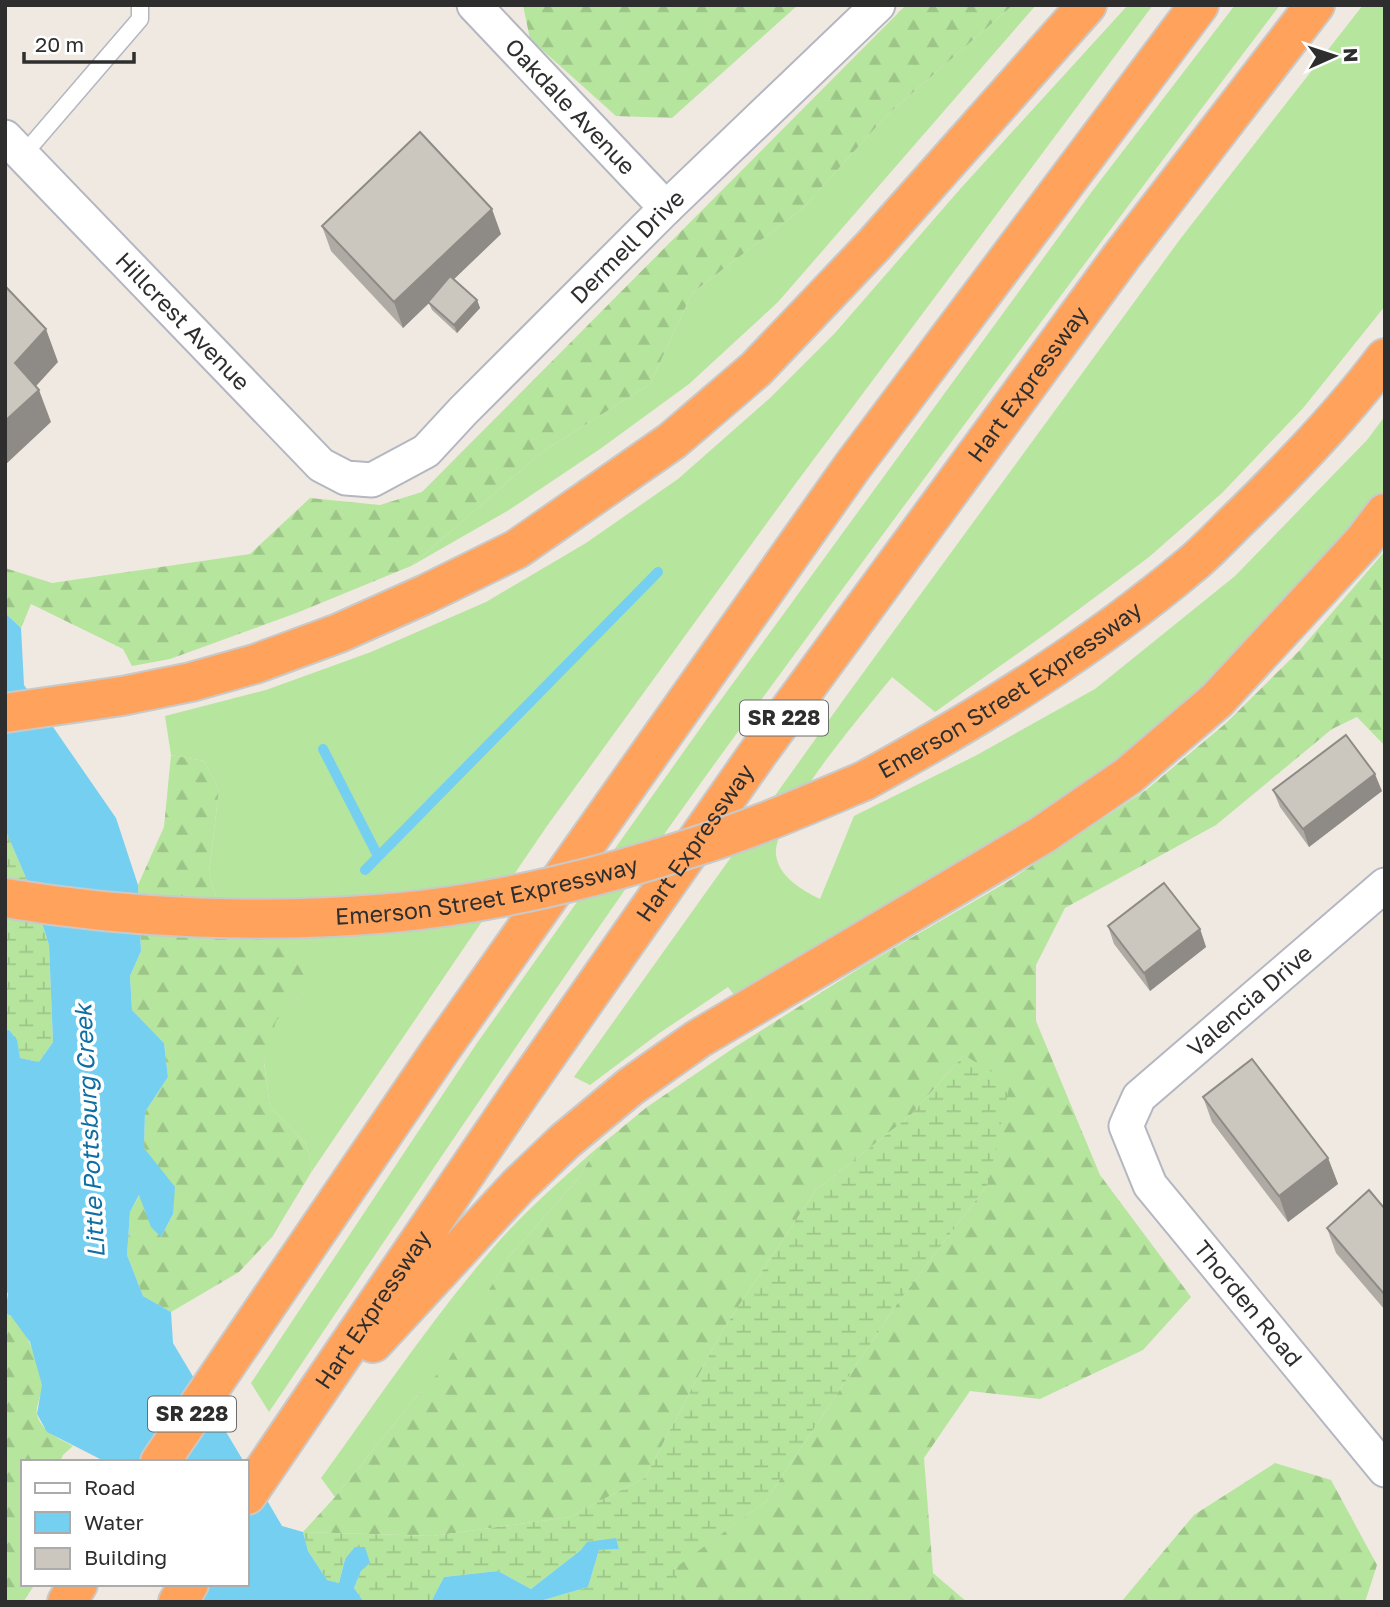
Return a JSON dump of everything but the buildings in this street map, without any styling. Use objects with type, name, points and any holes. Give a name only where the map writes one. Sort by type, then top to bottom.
[{"type":"highway","points":[[5,713],[122,696],[191,682],[255,664],[339,633],[517,549],[672,441],[756,369],[873,246],[1087,5]]},
{"type":"highway","name":"SR 228","points":[[161,1460],[455,1030],[852,467],[1199,5]]},
{"type":"highway","name":"Hart Expressway","points":[[248,1493],[521,1092],[758,753],[1121,257],[1315,5]]},
{"type":"highway","name":"Emerson Street Expressway","points":[[5,898],[158,916],[285,918],[391,913],[493,898],[617,870],[719,839],[864,781],[933,744],[1064,661],[1130,614],[1194,563],[1299,459],[1352,402],[1385,358]]},
{"type":"highway","points":[[277,1448],[472,1234],[574,1133],[630,1087],[698,1039],[1042,835],[1128,776],[1217,700],[1363,542],[1385,513]]},
{"type":"highway","points":[[67,1602],[77,1586]]},
{"type":"highway","points":[[178,1602],[188,1586]]},
{"type":"street","name":"Oakdale Avenue","points":[[474,5],[666,208]]},
{"type":"street","name":"Dermell Drive","points":[[372,480],[426,452],[463,411],[666,208],[878,5]]},
{"type":"street","name":"Hillcrest Avenue","points":[[14,146],[321,465],[346,478],[372,480]]},
{"type":"street","name":"Valencia Drive","points":[[1126,1126],[1139,1097],[1385,885]]},
{"type":"street","name":"Thorden Road","points":[[1126,1126],[1150,1185],[1385,1470]]},
{"type":"lane","points":[[14,146],[140,19],[140,5]]},
{"type":"green space","points":[[523,5],[798,5],[672,118],[616,116],[530,39]]},
{"type":"green space","points":[[906,5],[1013,5],[886,116],[803,208],[692,293],[650,384],[542,452],[411,566],[299,612],[170,659],[132,666],[123,649],[31,604],[21,628],[5,613],[5,568],[52,583],[250,554],[310,498],[380,505],[422,492]]},
{"type":"green space","points":[[1013,5],[1036,5],[778,302],[689,384],[600,449],[509,510],[411,566],[542,452],[650,384],[692,293],[803,208],[886,116]]},
{"type":"green space","points":[[1128,5],[1153,5],[796,483],[547,826],[312,1171],[306,1144],[270,1107],[264,1062],[275,1021],[305,990],[225,927],[209,873],[219,789],[204,761],[171,755],[165,716],[266,690],[371,652],[486,602],[586,543],[678,479],[771,397],[835,333],[961,188]]},
{"type":"green space","points":[[1235,5],[1280,5],[713,766],[544,1007],[269,1412],[251,1383],[477,1043],[709,716],[1093,190]]},
{"type":"green space","points":[[1363,5],[1385,5],[1385,306],[1304,407],[1222,493],[1149,557],[935,712],[892,677],[823,764],[789,816],[779,838],[776,855],[782,870],[799,887],[820,899],[854,816],[975,756],[1095,689],[1235,576],[1367,440],[1385,416],[1385,489],[1347,537],[1232,667],[1076,796],[735,996],[728,987],[658,1034],[590,1085],[574,1077],[844,699],[1181,238]]},
{"type":"green space","points":[[1385,551],[1385,746],[1357,717],[1332,729],[1216,825],[1065,908],[1036,965],[1036,1021],[1100,1175],[1191,1297],[1143,1350],[1040,1399],[970,1391],[924,1458],[933,1573],[967,1602],[682,1602],[674,1568],[765,1502],[897,1304],[988,1184],[964,1055],[910,1116],[816,1190],[722,1331],[645,1478],[569,1517],[433,1536],[303,1532],[445,1366],[507,1259],[577,1180],[596,1149],[647,1107],[735,1047],[863,966],[1007,882],[1146,790],[1225,724],[1299,651]]},
{"type":"green space","points":[[171,755],[204,761],[219,789],[209,873],[225,927],[281,946],[307,961],[305,990],[276,1021],[264,1063],[270,1107],[306,1144],[312,1171],[272,1237],[239,1272],[171,1312],[143,1296],[127,1255],[130,1212],[140,1194],[161,1237],[173,1214],[157,1168],[144,1148],[145,1112],[168,1077],[164,1043],[132,1010],[130,976],[141,951],[138,885],[164,827]]},
{"type":"green space","points":[[5,829],[33,894],[49,945],[53,1042],[39,1062],[20,1058],[9,1030],[5,1031]]},
{"type":"green space","points":[[964,1055],[1010,1083],[988,1184],[897,1304],[765,1502],[675,1568],[682,1602],[537,1602],[588,1587],[599,1550],[619,1549],[616,1538],[581,1550],[531,1589],[498,1571],[444,1577],[431,1602],[364,1602],[354,1588],[361,1571],[345,1558],[339,1583],[327,1580],[308,1551],[303,1532],[433,1536],[569,1517],[645,1478],[722,1331],[816,1190],[910,1116]]},
{"type":"green space","points":[[596,1149],[577,1180],[507,1259],[446,1366],[415,1398],[335,1497],[321,1478],[426,1333],[505,1235]]},
{"type":"green space","points":[[5,1313],[12,1317],[25,1333],[38,1365],[42,1383],[37,1411],[39,1421],[52,1434],[73,1446],[61,1460],[21,1460],[21,1586],[34,1586],[23,1602],[5,1602]]},
{"type":"green space","points":[[1275,1463],[1331,1480],[1377,1565],[1365,1602],[1121,1602],[1194,1515]]},
{"type":"water","name":"Little Pottsburg Creek","points":[[5,613],[21,628],[24,685],[116,818],[138,885],[141,951],[130,976],[132,1010],[164,1043],[168,1077],[145,1112],[144,1148],[175,1187],[173,1214],[161,1237],[151,1227],[139,1195],[130,1212],[127,1255],[143,1296],[171,1312],[173,1343],[243,1460],[102,1460],[47,1432],[37,1414],[42,1385],[30,1342],[11,1316],[5,1313],[8,1294],[5,1287],[5,1031],[9,1030],[17,1040],[20,1058],[39,1062],[53,1042],[49,945],[33,894],[5,829]]},
{"type":"water","points":[[248,1468],[282,1526],[303,1532],[308,1551],[327,1580],[339,1583],[345,1559],[355,1547],[365,1547],[370,1563],[361,1571],[354,1588],[364,1602],[199,1602],[188,1586],[248,1586]]},
{"type":"water","points":[[616,1538],[619,1549],[599,1550],[588,1587],[537,1602],[431,1602],[444,1577],[498,1571],[531,1589],[581,1550],[587,1542]]},
{"type":"waterway","points":[[365,870],[658,572]]},
{"type":"waterway","points":[[323,749],[378,856]]}]
